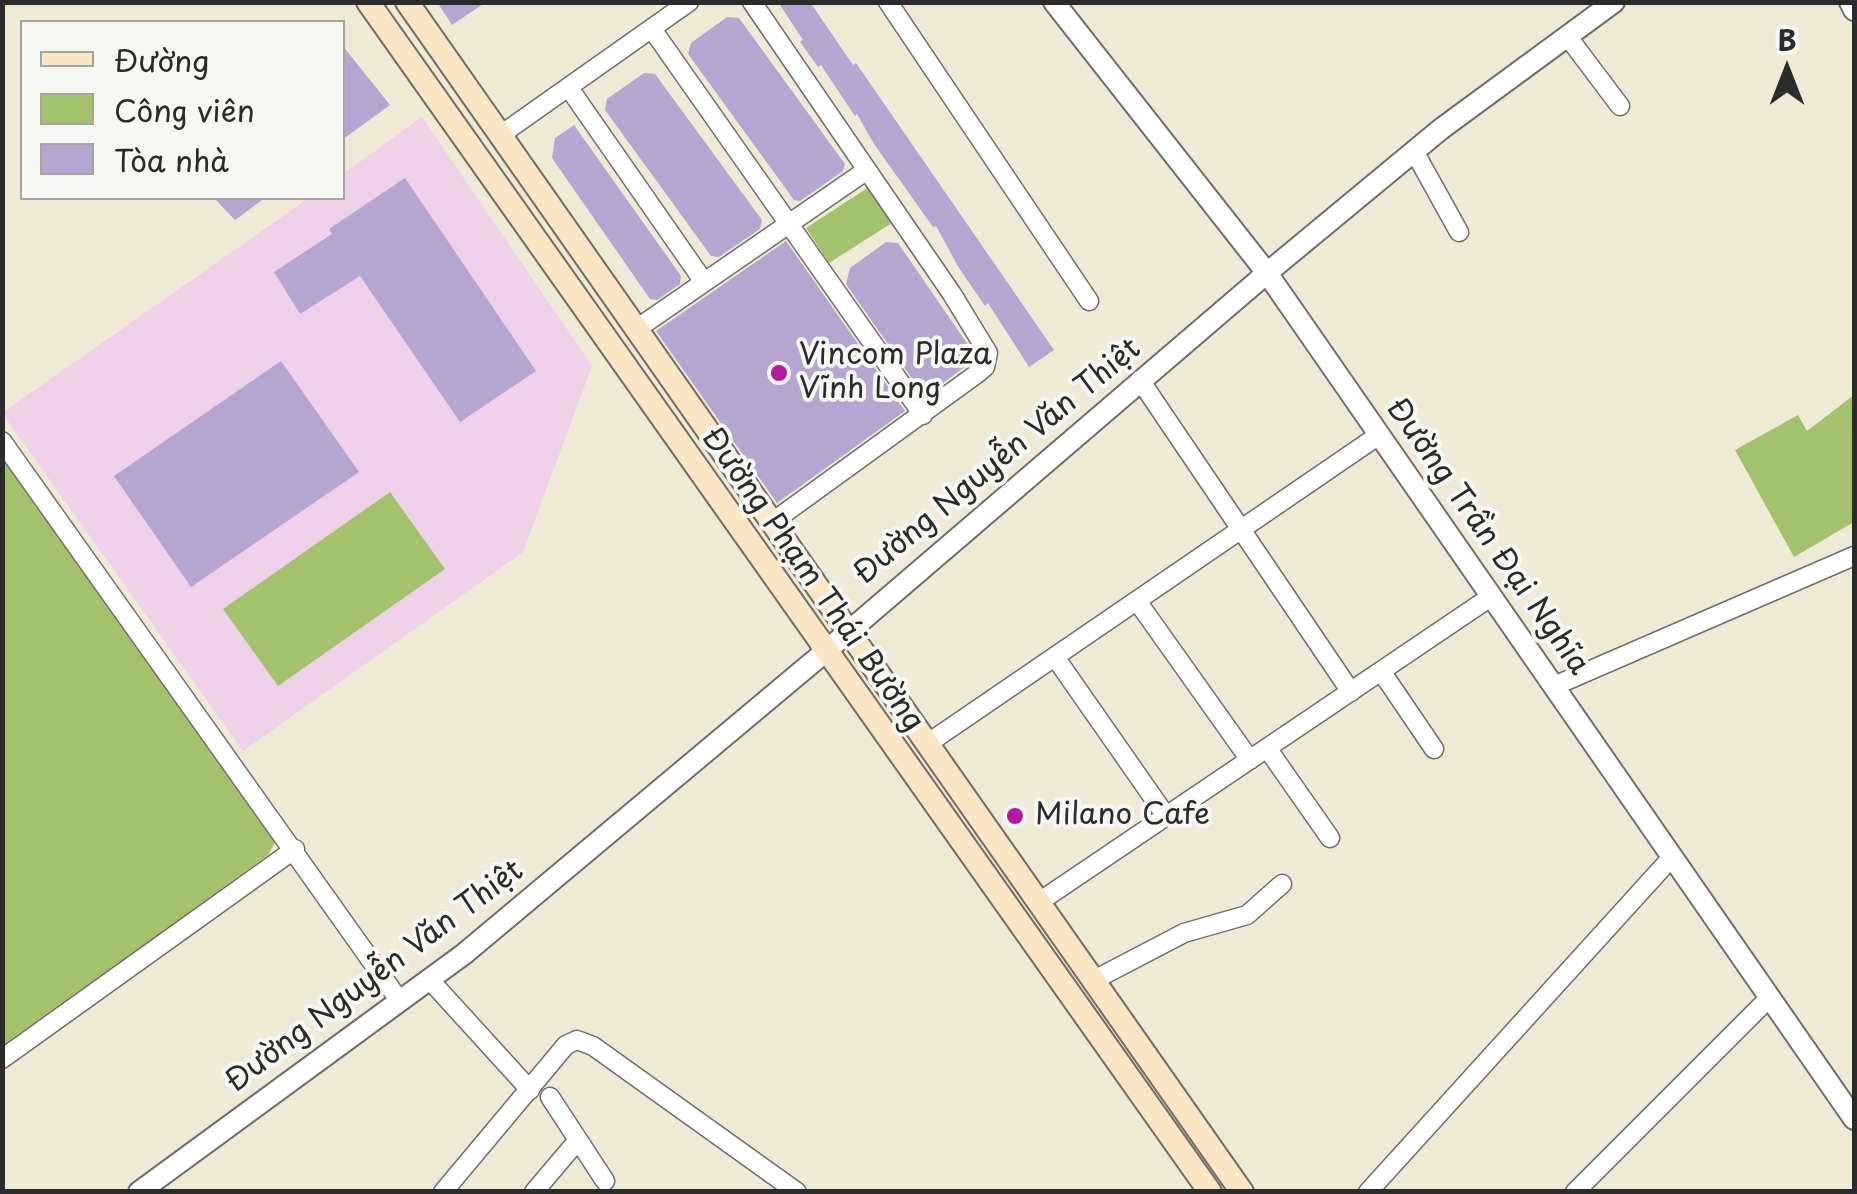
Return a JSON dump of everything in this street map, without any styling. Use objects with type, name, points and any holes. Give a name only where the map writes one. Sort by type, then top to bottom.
[{"type":"main road","name":"Đường Phạm Thái Bường","points":[[368,2],[1210,1192]]},
{"type":"main road","name":"Đường Phạm Thái Bường","points":[[407,2],[1242,1192]]},
{"type":"main road","points":[[532,231],[554,214]]},
{"type":"main road","points":[[1015,917],[1039,902]]},
{"type":"street","points":[[499,136],[690,2]]},
{"type":"street","points":[[752,2],[988,353],[982,370],[771,523]]},
{"type":"street","points":[[888,2],[1089,301]]},
{"type":"street","name":"Đường Trần Đại Nghĩa","points":[[1054,2],[1267,273],[1854,1118]]},
{"type":"street","name":"Đường Nguyễn Văn Thiệt","points":[[143,1191],[464,954],[826,651],[1267,273],[1414,152],[1614,2]]},
{"type":"street","points":[[1850,2],[1854,10]]},
{"type":"street","points":[[652,29],[923,415]]},
{"type":"street","points":[[1568,37],[1620,106]]},
{"type":"street","points":[[569,88],[704,282]]},
{"type":"street","points":[[1414,152],[1459,232]]},
{"type":"street","points":[[635,330],[868,170]]},
{"type":"street","points":[[1140,380],[1351,692]]},
{"type":"street","points":[[927,744],[1380,435]]},
{"type":"street","points":[[2,441],[399,1000]]},
{"type":"street","points":[[1554,686],[1854,556]]},
{"type":"street","points":[[1039,902],[1492,596]]},
{"type":"street","points":[[1136,601],[1250,760]]},
{"type":"street","points":[[1055,656],[1166,816]]},
{"type":"street","points":[[1381,671],[1434,749]]},
{"type":"street","points":[[1267,748],[1330,838]]},
{"type":"street","points":[[2,1059],[295,849]]},
{"type":"street","points":[[1368,1192],[1672,857]]},
{"type":"street","points":[[1094,980],[1184,933],[1248,915],[1282,884]]},
{"type":"street","points":[[429,979],[530,1090]]},
{"type":"street","points":[[1575,1192],[1770,997]]},
{"type":"street","points":[[444,1192],[566,1046],[577,1040],[592,1046],[797,1192]]},
{"type":"street","points":[[550,1098],[605,1181]]},
{"type":"street","points":[[534,1192],[578,1140]]},
{"type":"shaded area","points":[[422,117],[592,366],[523,552],[243,751],[2,413],[306,200],[345,200],[345,173]]},
{"type":"green space","points":[[872,185],[895,221],[829,263],[806,228]]},
{"type":"green space","points":[[1854,395],[1854,522],[1794,557],[1735,450],[1798,415],[1807,431]]},
{"type":"green space","points":[[2,456],[273,831],[275,843],[268,855],[3,1048]]},
{"type":"green space","points":[[390,492],[445,569],[278,686],[223,609]]},
{"type":"building","points":[[437,2],[486,2],[452,25]]},
{"type":"building","points":[[778,2],[810,2],[1054,350],[1029,367],[988,303],[985,306],[959,268],[936,226],[933,227],[821,65],[818,67],[800,42],[803,40]]},
{"type":"building","points":[[727,17],[739,18],[845,164],[843,171],[800,201],[794,200],[688,54],[691,43]]},
{"type":"building","points":[[345,49],[390,105],[345,138]]},
{"type":"building","points":[[644,73],[655,74],[762,220],[760,229],[719,257],[711,256],[605,110],[607,99]]},
{"type":"building","points":[[574,125],[681,276],[680,284],[657,300],[650,299],[552,158],[555,138]]},
{"type":"building","points":[[405,178],[536,371],[460,422],[360,276],[300,314],[274,272]]},
{"type":"building","points":[[216,200],[262,200],[235,220]]},
{"type":"building","name":"Vincom Plaza Vĩnh Long","points":[[786,241],[905,411],[777,503],[656,331]]},
{"type":"building","points":[[886,242],[898,243],[975,355],[932,391],[920,390],[846,284],[850,268]]},
{"type":"building","points":[[281,361],[359,472],[191,587],[114,476]]},
{"type":"place","name":"Vincom Plaza Vĩnh Long","points":[[779,373]]},
{"type":"place","name":"Milano Cafe","points":[[1015,816]]}]
